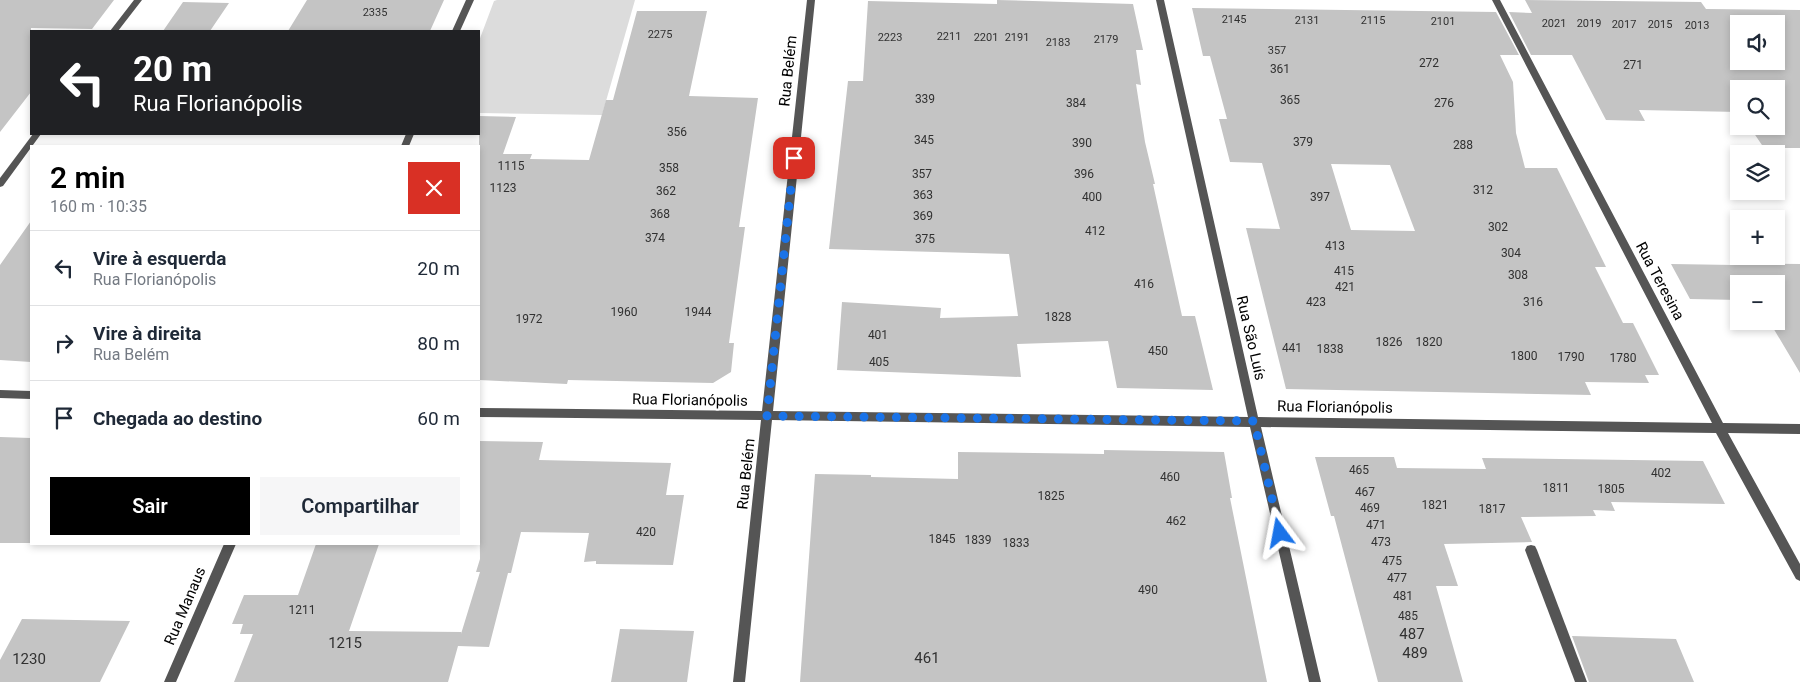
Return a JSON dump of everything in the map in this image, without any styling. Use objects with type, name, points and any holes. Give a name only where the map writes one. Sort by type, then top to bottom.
[{"type":"street","points":[[115,30],[138,0]]},
{"type":"street","points":[[456,30],[470,0]]},
{"type":"street","name":"Rua Belém","points":[[739,682],[811,0]]},
{"type":"street","name":"Rua São Luís","points":[[1160,0],[1254,421],[1315,682]]},
{"type":"street","name":"Rua Teresina","points":[[1496,0],[1719,427],[1800,575]]},
{"type":"street","points":[[0,184],[36,135]]},
{"type":"street","points":[[0,394],[30,395]]},
{"type":"street","name":"Rua Florianópolis","points":[[480,412],[1800,429]]},
{"type":"street","name":"Rua Manaus","points":[[170,682],[230,545]]},
{"type":"street","points":[[1531,550],[1581,682]]},
{"type":"shaded area","points":[[635,0],[602,115],[480,113],[480,38],[494,1]]},
{"type":"building","points":[[0,0],[114,0],[92,29],[31,28],[30,93],[0,132]]},
{"type":"building","points":[[307,0],[444,0],[430,30],[289,30]]},
{"type":"building","points":[[997,0],[1133,4],[1143,50],[1136,50],[1141,85],[1136,84],[1145,142],[1155,184],[1153,184],[1182,316],[1195,316],[1213,390],[1117,388],[1108,341],[1017,344],[1021,377],[837,370],[842,302],[941,308],[940,318],[1018,316],[1009,254],[829,249],[848,81],[863,81],[868,1],[997,4]]},
{"type":"building","points":[[1525,0],[1701,2],[1706,9],[1800,10],[1800,148],[1785,148],[1785,145],[1762,145],[1755,135],[1785,135],[1785,80],[1730,80],[1730,112],[1639,110],[1645,121],[1606,120],[1572,55],[1531,55],[1509,12],[1532,13]]},
{"type":"building","points":[[183,2],[229,3],[211,30],[164,30]]},
{"type":"building","points":[[1192,8],[1496,12],[1519,55],[1500,55],[1513,82],[1516,133],[1525,168],[1557,168],[1606,267],[1595,267],[1623,323],[1633,323],[1659,375],[1645,375],[1649,383],[1585,382],[1591,395],[1286,389],[1246,228],[1280,229],[1262,163],[1230,162],[1219,119],[1227,119],[1210,56],[1203,56]],"holes":[[[1331,164],[1390,165],[1415,231],[1351,230]]]},
{"type":"building","points":[[637,11],[707,11],[689,96],[758,98],[739,227],[745,227],[729,343],[734,343],[731,372],[713,383],[568,380],[567,384],[480,380],[480,116],[516,117],[503,154],[532,154],[530,159],[589,160],[606,100],[613,100]]},
{"type":"building","points":[[30,222],[30,362],[0,360],[0,265]]},
{"type":"building","points":[[1671,264],[1800,264],[1800,373],[1774,330],[1785,330],[1785,275],[1730,275],[1730,300],[1690,299]]},
{"type":"building","points":[[0,437],[30,438],[30,543],[0,543]]},
{"type":"building","points":[[480,441],[543,442],[539,460],[671,463],[666,495],[684,495],[673,565],[596,564],[596,561],[584,562],[589,533],[521,532],[511,573],[508,573],[489,647],[458,646],[448,682],[234,682],[253,634],[240,634],[243,624],[232,624],[244,595],[298,595],[316,545],[379,545],[349,631],[462,632],[480,572],[476,572],[480,559]]},
{"type":"building","points":[[1104,450],[1224,452],[1232,498],[1230,498],[1267,682],[800,682],[815,474],[958,479],[958,452],[1104,454]]},
{"type":"building","points":[[1315,457],[1394,457],[1397,468],[1486,469],[1482,458],[1703,461],[1725,504],[1611,502],[1615,511],[1593,510],[1596,516],[1521,517],[1532,542],[1444,544],[1458,586],[1436,586],[1463,682],[1378,682],[1334,516],[1331,516]]},
{"type":"building","points":[[22,619],[130,621],[100,682],[0,682],[0,660]]},
{"type":"building","points":[[620,629],[694,631],[687,682],[611,682]]},
{"type":"building","points":[[1572,636],[1676,639],[1694,682],[1589,682]]},
{"type":"route","points":[[794,158],[767,416],[1254,421],[1280,533]]}]
